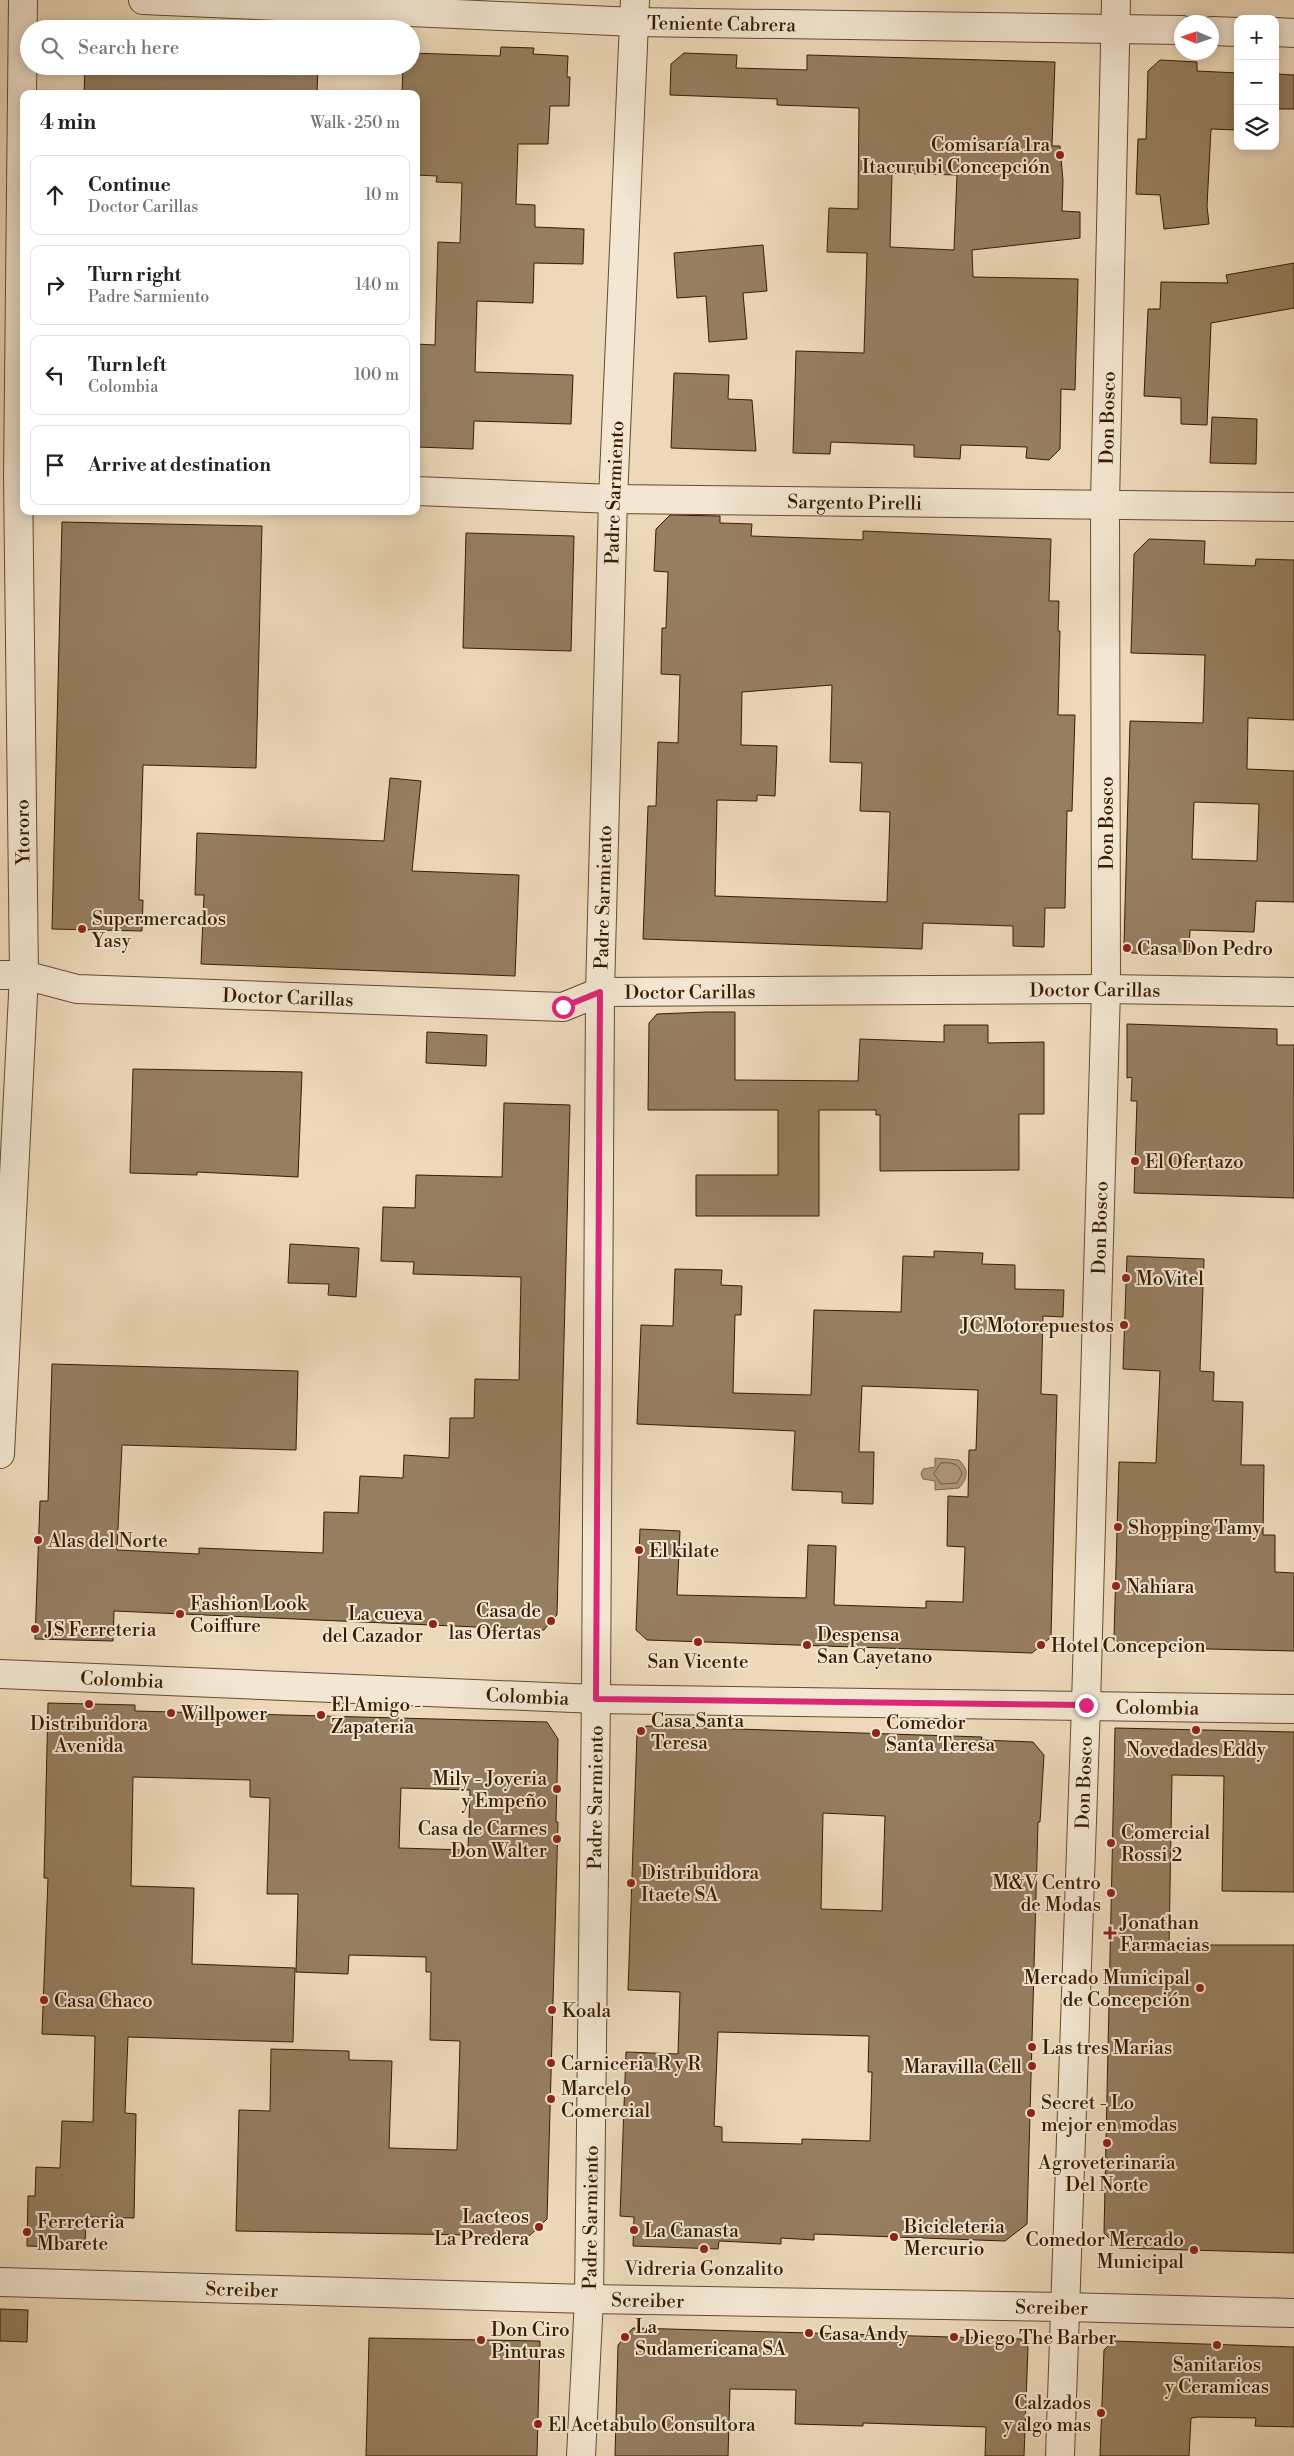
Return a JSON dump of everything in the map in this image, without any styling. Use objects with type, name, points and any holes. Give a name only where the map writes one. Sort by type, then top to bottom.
[{"type":"street","name":"Ytororo","points":[[24,0],[24,20]]},
{"type":"street","name":"Teniente Cabrera","points":[[143,0],[635,11],[1174,30]]},
{"type":"street","name":"Don Bosco","points":[[1060,2456],[1086,1705],[1106,989],[1105,503],[1116,0]]},
{"type":"street","name":"Padre Sarmiento","points":[[581,2456],[589,2299],[596,1699],[600,992],[613,499],[635,11]]},
{"type":"street","points":[[1219,31],[1234,32]]},
{"type":"street","points":[[1279,32],[1294,33]]},
{"type":"street","name":"Ytororo","points":[[22,75],[22,90]]},
{"type":"street","name":"Ytororo","points":[[0,1454],[12,975],[14,476],[20,190]]},
{"type":"street","name":"Sargento Pirelli","points":[[420,491],[613,499],[1105,503],[1294,507]]},
{"type":"street","name":"Doctor Carillas","points":[[12,975],[77,989],[563,1007],[600,992],[1106,989],[1294,992]]},
{"type":"street","name":"Colombia","points":[[0,1674],[596,1699],[1086,1705],[1294,1710]]},
{"type":"street","name":"Screiber","points":[[0,2282],[589,2299],[1294,2313]]},
{"type":"water","points":[[935,1458],[959,1460],[966,1471],[966,1477],[959,1488],[935,1490],[935,1481],[923,1479],[921,1474],[923,1469],[935,1467]]},
{"type":"building","points":[[501,47],[534,48],[533,54],[568,56],[567,77],[570,77],[569,106],[550,106],[548,144],[518,144],[516,204],[535,205],[535,227],[584,229],[583,264],[534,263],[533,303],[477,301],[475,372],[573,375],[571,424],[474,421],[473,449],[420,447],[420,344],[435,345],[438,242],[460,243],[462,183],[436,182],[437,176],[420,175],[420,90],[402,90],[403,75],[420,75],[420,53],[500,56]]},
{"type":"building","points":[[684,53],[737,55],[736,68],[807,70],[807,55],[1055,62],[1052,146],[1060,146],[1063,181],[1062,211],[1080,212],[1080,238],[972,250],[973,277],[1078,279],[1075,390],[1061,389],[1060,449],[1049,460],[1026,458],[1027,447],[961,445],[960,459],[914,457],[914,445],[831,442],[830,454],[793,453],[796,351],[864,353],[867,253],[827,252],[829,208],[858,209],[859,108],[777,105],[777,99],[670,95],[671,64]],"holes":[[[892,173],[957,175],[954,250],[890,247]]]},
{"type":"building","points":[[1160,60],[1197,62],[1197,71],[1234,73],[1234,130],[1211,129],[1207,206],[1209,224],[1164,229],[1160,195],[1136,194],[1138,139],[1146,139],[1148,71]]},
{"type":"building","points":[[1279,74],[1294,75],[1294,109],[1279,109]]},
{"type":"building","points":[[85,75],[318,75],[317,90],[84,90]]},
{"type":"building","points":[[763,245],[767,291],[743,293],[747,339],[709,342],[706,296],[677,298],[674,253]]},
{"type":"building","points":[[1294,263],[1294,308],[1211,323],[1207,425],[1181,424],[1181,398],[1144,396],[1148,309],[1160,309],[1161,282],[1228,283],[1226,275]]},
{"type":"building","points":[[674,373],[729,375],[728,399],[752,400],[756,451],[671,448]]},
{"type":"building","points":[[1212,417],[1257,419],[1256,464],[1210,463]]},
{"type":"building","points":[[670,515],[720,516],[720,523],[752,524],[751,536],[863,540],[863,531],[1051,539],[1049,601],[1059,601],[1058,715],[1075,715],[1072,811],[1067,811],[1065,908],[1045,908],[1044,947],[1013,946],[1013,926],[923,923],[922,949],[643,939],[648,806],[656,806],[658,742],[678,743],[680,675],[661,674],[662,628],[666,628],[668,572],[654,571],[656,529]],"holes":[[[832,685],[830,762],[862,763],[860,811],[890,812],[887,902],[715,896],[717,800],[757,801],[757,795],[775,796],[777,746],[741,745],[742,692]]]},
{"type":"building","points":[[62,522],[262,526],[256,768],[143,765],[139,900],[143,900],[142,931],[52,929]]},
{"type":"building","points":[[466,533],[574,536],[571,651],[463,648]]},
{"type":"building","points":[[1149,539],[1205,541],[1204,564],[1255,566],[1256,559],[1294,560],[1294,720],[1248,718],[1247,769],[1294,771],[1294,902],[1256,901],[1254,932],[1190,930],[1189,955],[1132,953],[1124,944],[1130,721],[1203,723],[1205,655],[1131,653],[1134,554]],"holes":[[[1194,802],[1259,804],[1257,861],[1192,859]]]},
{"type":"building","points":[[390,778],[421,781],[412,871],[519,875],[515,976],[201,964],[204,895],[195,895],[197,833],[384,841]]},
{"type":"building","points":[[735,1012],[735,1080],[858,1081],[860,1039],[944,1042],[944,1025],[988,1025],[988,1043],[1044,1042],[1044,1114],[1019,1114],[1019,1170],[880,1171],[880,1115],[876,1115],[876,1110],[819,1110],[819,1216],[696,1216],[696,1175],[778,1175],[778,1110],[648,1110],[649,1023],[657,1014]]},
{"type":"building","points":[[1127,1024],[1277,1029],[1277,1045],[1294,1045],[1294,1198],[1134,1193],[1137,1101],[1131,1101],[1132,1077],[1127,1078]]},
{"type":"building","points":[[427,1032],[487,1035],[486,1066],[426,1063]]},
{"type":"building","points":[[133,1069],[302,1072],[298,1177],[197,1172],[197,1175],[130,1173]]},
{"type":"building","points":[[504,1103],[570,1105],[557,1615],[544,1630],[114,1611],[113,1641],[35,1639],[40,1501],[48,1501],[52,1364],[298,1371],[296,1450],[122,1445],[117,1550],[199,1554],[199,1548],[323,1553],[324,1512],[358,1513],[360,1476],[403,1478],[404,1455],[449,1458],[450,1418],[474,1418],[475,1379],[519,1380],[521,1277],[413,1274],[414,1262],[381,1261],[383,1207],[415,1208],[416,1175],[502,1177]]},
{"type":"building","points":[[290,1244],[359,1248],[356,1297],[328,1295],[329,1284],[288,1283]]},
{"type":"building","points":[[934,1251],[983,1253],[982,1264],[1015,1265],[1015,1289],[1064,1290],[1063,1317],[1043,1316],[1041,1394],[1057,1395],[1051,1637],[1032,1653],[647,1640],[636,1630],[640,1529],[680,1531],[677,1595],[806,1598],[808,1545],[836,1546],[834,1605],[926,1608],[926,1601],[963,1602],[965,1547],[947,1546],[948,1496],[968,1497],[969,1450],[976,1450],[978,1390],[862,1386],[859,1452],[874,1452],[873,1504],[842,1503],[842,1492],[792,1490],[795,1431],[637,1424],[641,1325],[673,1326],[675,1269],[722,1270],[721,1285],[742,1286],[741,1315],[735,1315],[733,1393],[811,1395],[814,1310],[901,1312],[903,1256],[934,1257]]},
{"type":"building","points":[[1127,1256],[1204,1259],[1200,1371],[1214,1372],[1213,1401],[1243,1402],[1241,1465],[1264,1465],[1263,1535],[1275,1535],[1275,1572],[1294,1573],[1294,1651],[1122,1647],[1114,1638],[1119,1462],[1156,1463],[1160,1371],[1123,1369]]},
{"type":"building","points":[[48,1703],[135,1705],[135,1711],[547,1722],[558,1739],[556,1822],[558,1822],[547,2219],[529,2236],[236,2231],[239,2110],[270,2111],[271,2049],[349,2051],[349,2060],[392,2061],[389,2148],[457,2150],[460,2041],[430,2040],[431,1972],[426,1972],[426,1957],[349,1955],[348,1974],[296,1972],[298,1894],[267,1894],[270,1798],[250,1797],[250,1780],[133,1777],[131,1886],[194,1888],[192,1964],[295,1968],[293,2042],[128,2037],[125,2113],[136,2114],[134,2218],[86,2217],[85,2248],[27,2246],[28,2196],[35,2196],[36,2167],[60,2168],[62,2121],[93,2122],[95,2036],[42,2034],[48,1878],[44,1878]],"holes":[[[401,1788],[470,1790],[468,1850],[399,1848]]]},
{"type":"building","points":[[646,1726],[982,1737],[981,1740],[1033,1742],[1044,1755],[1040,1822],[1038,1822],[1027,2224],[1005,2241],[814,2234],[814,2240],[781,2238],[781,2244],[719,2241],[718,2249],[633,2246],[634,2217],[620,2216],[626,2052],[678,2054],[680,1992],[628,1990],[637,1734]],"holes":[[[823,1813],[885,1816],[882,1911],[821,1909]],[[718,2032],[869,2036],[868,2072],[872,2072],[870,2141],[802,2139],[802,2144],[722,2142],[722,2127],[714,2126]]]},
{"type":"building","name":"Mercado Municipal de Concepción","points":[[1115,1728],[1294,1732],[1294,1892],[1222,1891],[1224,1776],[1172,1775],[1169,1945],[1294,1945],[1294,2253],[1119,2248],[1104,2233]]},
{"type":"building","points":[[0,2309],[28,2310],[27,2342],[0,2341]]},
{"type":"building","points":[[633,2328],[1021,2339],[1028,2347],[1024,2456],[985,2456],[986,2427],[863,2423],[863,2426],[795,2424],[796,2390],[730,2389],[728,2456],[615,2456],[618,2345]]},
{"type":"building","points":[[369,2338],[540,2341],[537,2456],[366,2456]]},
{"type":"building","points":[[1113,2341],[1294,2347],[1294,2427],[1255,2426],[1256,2418],[1191,2418],[1189,2456],[1100,2456],[1104,2350]]},
{"type":"place","name":"Comisaría 1ra Itacurubi Concepción","points":[[1060,155]]},
{"type":"place","name":"Supermercados Yasy","points":[[82,929]]},
{"type":"place","name":"Casa Don Pedro","points":[[1127,948]]},
{"type":"place","name":"El Ofertazo","points":[[1135,1161]]},
{"type":"place","name":"MoVitel","points":[[1126,1278]]},
{"type":"place","name":"JC Motorepuestos","points":[[1124,1325]]},
{"type":"place","name":"Shopping Tamy","points":[[1118,1527]]},
{"type":"place","name":"Alas del Norte","points":[[38,1540]]},
{"type":"place","name":"El kilate","points":[[639,1550]]},
{"type":"place","name":"Nahiara","points":[[1116,1586]]},
{"type":"place","name":"Fashion Look Coiffure","points":[[180,1614]]},
{"type":"place","name":"Casa de las Ofertas","points":[[551,1621]]},
{"type":"place","name":"La cueva del Cazador","points":[[433,1624]]},
{"type":"place","name":"JS Ferreteria","points":[[35,1629]]},
{"type":"place","name":"San Vicente","points":[[698,1642]]},
{"type":"place","name":"Despensa San Cayetano","points":[[807,1645]]},
{"type":"place","name":"Hotel Concepcion","points":[[1041,1645]]},
{"type":"place","name":"Distribuidora Avenida","points":[[89,1704]]},
{"type":"place","name":"Willpower","points":[[171,1713]]},
{"type":"place","name":"El Amigo - Zapateria","points":[[321,1715]]},
{"type":"place","name":"Novedades Eddy","points":[[1196,1730]]},
{"type":"place","name":"Casa Santa Teresa","points":[[641,1731]]},
{"type":"place","name":"Comedor Santa Teresa","points":[[876,1733]]},
{"type":"place","name":"Mily - Joyeria y Empeño","points":[[557,1789]]},
{"type":"place","name":"Casa de Carnes Don Walter","points":[[557,1839]]},
{"type":"place","name":"Comercial Rossi 2","points":[[1111,1843]]},
{"type":"place","name":"Distribuidora Itaete SA","points":[[631,1883]]},
{"type":"place","name":"M&V Centro de Modas","points":[[1111,1893]]},
{"type":"place","name":"Jonathan Farmacias","points":[[1110,1933]]},
{"type":"place","name":"Mercado Municipal de Concepción","points":[[1200,1988]]},
{"type":"place","name":"Casa Chaco","points":[[44,2000]]},
{"type":"place","name":"Koala","points":[[552,2010]]},
{"type":"place","name":"Las tres Marias","points":[[1032,2047]]},
{"type":"place","name":"Carniceria R y R","points":[[551,2063]]},
{"type":"place","name":"Maravilla Cell","points":[[1032,2066]]},
{"type":"place","name":"Marcelo Comercial","points":[[551,2099]]},
{"type":"place","name":"Secret - Lo mejor en modas","points":[[1031,2113]]},
{"type":"place","name":"Agroveterinaria Del Norte","points":[[1107,2143]]},
{"type":"place","name":"Lacteos La Predera","points":[[539,2227]]},
{"type":"place","name":"La Canasta","points":[[634,2230]]},
{"type":"place","name":"Ferreteria Mbarete","points":[[27,2232]]},
{"type":"place","name":"Bicicleteria Mercurio","points":[[894,2237]]},
{"type":"place","name":"Vidreria Gonzalito","points":[[704,2249]]},
{"type":"place","name":"Comedor Mercado Municipal","points":[[1194,2250]]},
{"type":"place","name":"Casa Andy","points":[[809,2333]]},
{"type":"place","name":"La Sudamericana SA","points":[[625,2337]]},
{"type":"place","name":"Diego The Barber","points":[[954,2337]]},
{"type":"place","name":"Don Ciro Pinturas","points":[[481,2340]]},
{"type":"place","name":"Sanitarios y Ceramicas","points":[[1217,2345]]},
{"type":"place","name":"Calzados y algo mas","points":[[1101,2413]]},
{"type":"place","name":"El Acetabulo Consultora","points":[[538,2424]]},
{"type":"route","points":[[563,1007],[600,992],[596,1699],[1086,1705]]}]
